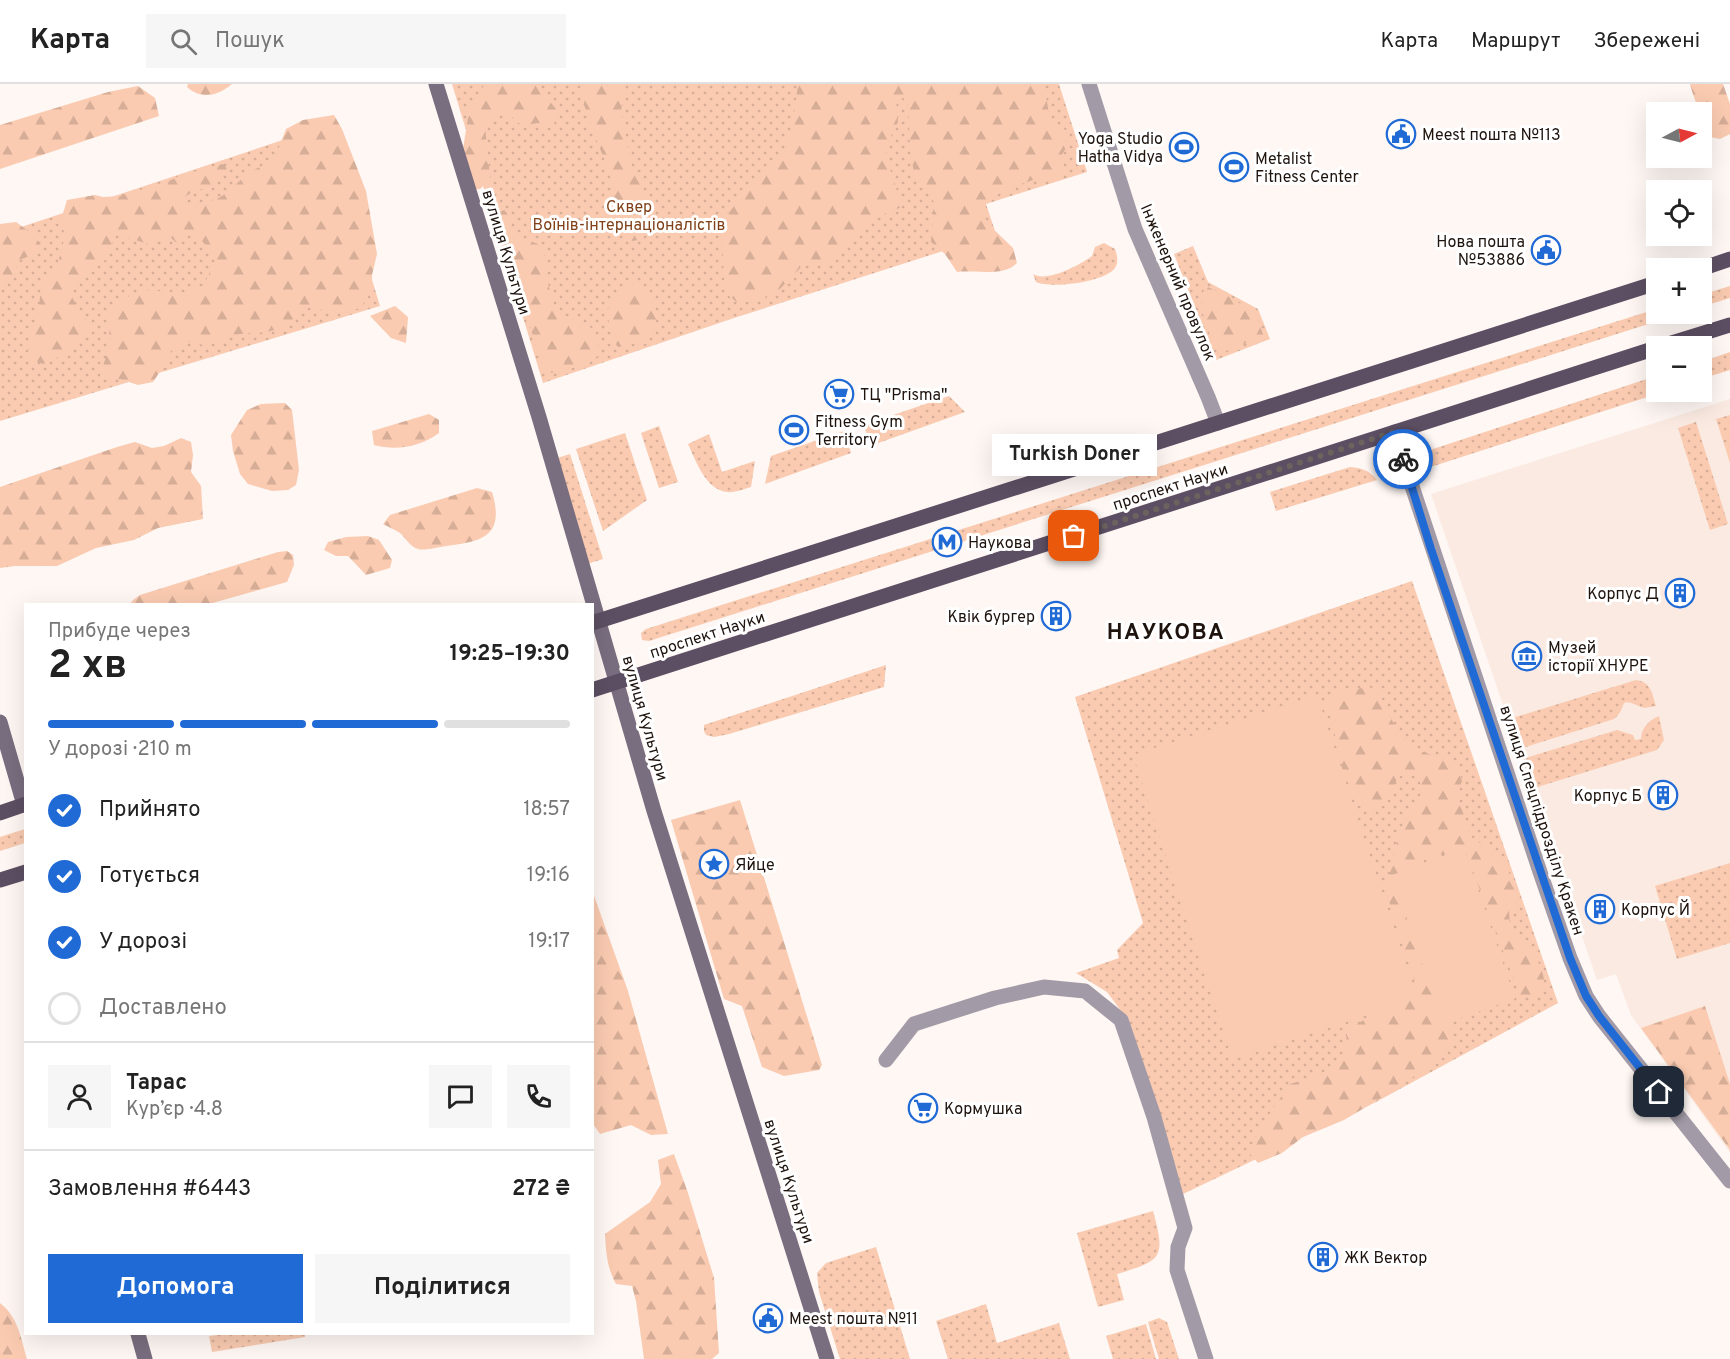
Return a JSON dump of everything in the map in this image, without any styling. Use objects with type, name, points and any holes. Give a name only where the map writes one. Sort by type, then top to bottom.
[{"type":"main road","points":[[1712,265],[1730,259]]},
{"type":"main road","points":[[596,622],[1646,286]]},
{"type":"main road","points":[[1694,336],[1730,325]]},
{"type":"main road","name":"проспект Науки","points":[[594,689],[1646,351]]},
{"type":"main road","points":[[0,813],[24,805]]},
{"type":"main road","points":[[0,880],[24,875]]},
{"type":"street","name":"вулиця Культури","points":[[436,84],[539,417],[591,603]]},
{"type":"street","name":"Інженерний провулок","points":[[1089,84],[1134,229],[1218,423]]},
{"type":"street","name":"вулиця Спецпідрозділу Кракен","points":[[1394,432],[1540,872],[1586,996],[1599,1016],[1730,1181]]},
{"type":"street","name":"вулиця Культури","points":[[596,622],[827,1359]]},
{"type":"street","points":[[0,722],[24,802]]},
{"type":"street","points":[[886,1060],[914,1024],[995,998],[1044,987],[1085,991],[1121,1020],[1154,1117],[1185,1228],[1178,1247],[1177,1270],[1206,1359]]},
{"type":"street","points":[[138,1335],[145,1359]]},
{"type":"shaded area","points":[[1730,399],[1730,1153],[1631,1015],[1616,974],[1597,980],[1431,494]]},
{"type":"green space","points":[[188,84],[232,84],[216,94],[204,95],[187,87]]},
{"type":"green space","name":"Сквер Воїнів-інтернаціоналістів","points":[[452,84],[1059,84],[1087,172],[986,204],[996,234],[734,318],[543,383]]},
{"type":"green space","points":[[485,84],[536,84],[559,113],[552,128],[539,123],[521,125],[503,112],[485,126],[490,179],[480,189],[474,189],[462,155],[470,105]]},
{"type":"green space","points":[[583,84],[624,84],[621,113],[632,167],[643,184],[649,214],[643,239],[632,241],[619,234],[610,177],[587,114],[582,92]]},
{"type":"green space","points":[[798,84],[971,84],[979,87],[980,84],[1044,84],[1050,120],[1067,131],[1066,148],[1061,156],[1064,164],[1061,177],[1027,182],[999,194],[982,205],[985,221],[1013,248],[1017,263],[1005,270],[957,272],[945,254],[931,242],[934,202],[914,173],[910,149],[908,102],[899,95],[896,99],[898,122],[885,148],[902,207],[871,219],[839,257],[826,263],[806,262],[775,294],[755,302],[737,302],[725,293],[722,242],[727,214],[779,159],[793,122]]},
{"type":"green space","points":[[1690,84],[1723,84],[1730,104],[1730,134],[1720,139],[1712,137],[1712,102],[1696,102]]},
{"type":"green space","points":[[138,86],[155,98],[159,116],[0,169],[0,125],[108,92]]},
{"type":"green space","points":[[334,115],[342,129],[366,191],[377,254],[372,275],[372,291],[360,308],[340,314],[313,308],[301,308],[290,326],[266,332],[230,335],[219,341],[203,345],[186,341],[167,354],[165,364],[153,382],[138,385],[120,379],[108,380],[100,376],[110,344],[108,311],[120,300],[144,290],[186,293],[204,285],[216,258],[198,236],[191,232],[184,236],[180,246],[170,237],[148,244],[117,234],[112,242],[108,259],[95,265],[76,280],[71,292],[92,329],[69,352],[43,364],[29,358],[28,342],[39,309],[41,283],[58,263],[65,236],[61,220],[67,200],[95,195],[121,196],[181,175],[223,164],[227,168],[217,183],[192,192],[181,202],[186,205],[214,200],[257,168],[273,163],[286,129],[303,120]]},
{"type":"green space","points":[[325,126],[380,306],[0,421],[0,234]]},
{"type":"green space","points":[[504,210],[514,235],[538,244],[544,254],[547,280],[556,312],[594,329],[599,348],[598,356],[573,368],[545,373],[503,242],[497,214]]},
{"type":"green space","points":[[16,222],[35,236],[42,247],[38,253],[16,261],[17,276],[0,289],[0,224]]},
{"type":"green space","points":[[1104,243],[1115,249],[1117,256],[1116,266],[1109,273],[1078,283],[1054,285],[1036,282],[1033,274],[1054,275],[1071,268],[1092,256],[1095,247]]},
{"type":"green space","points":[[1193,246],[1208,282],[1258,309],[1270,339],[1216,360],[1174,254]]},
{"type":"green space","points":[[634,283],[652,297],[656,310],[655,333],[641,342],[618,347],[612,340],[607,311],[616,295]]},
{"type":"green space","points":[[1205,286],[1255,312],[1265,340],[1249,342],[1221,353],[1205,321],[1202,304]]},
{"type":"green space","points":[[1730,286],[1730,298],[1712,304],[1712,292]]},
{"type":"green space","points":[[395,306],[408,317],[406,343],[391,338],[370,316]]},
{"type":"green space","points":[[1646,312],[1646,324],[1648,324],[649,641],[642,640],[641,633],[646,629]]},
{"type":"green space","points":[[1730,352],[1730,370],[1712,376],[1712,358]]},
{"type":"green space","points":[[1646,379],[1646,397],[1418,471],[1422,458],[1433,449]]},
{"type":"green space","points":[[949,396],[965,412],[870,446],[864,425]]},
{"type":"green space","points":[[285,403],[292,410],[299,470],[296,485],[288,490],[272,491],[248,484],[240,474],[231,435],[247,410],[261,404]]},
{"type":"green space","points":[[429,414],[439,420],[439,433],[432,438],[416,445],[399,448],[374,445],[372,431]]},
{"type":"green space","points":[[1730,415],[1730,463],[1716,419]]},
{"type":"green space","points":[[1696,422],[1728,524],[1710,530],[1678,428]]},
{"type":"green space","points":[[659,426],[678,482],[659,488],[641,433]]},
{"type":"green space","points":[[844,431],[851,453],[765,484],[771,456]]},
{"type":"green space","points":[[625,433],[647,500],[603,531],[576,449]]},
{"type":"green space","points":[[709,434],[722,472],[755,461],[751,487],[727,492],[719,490],[707,480],[688,444]]},
{"type":"green space","points":[[181,438],[191,442],[193,455],[191,472],[201,486],[203,519],[158,528],[134,540],[96,548],[57,566],[0,568],[0,487],[135,442],[152,448],[164,446]]},
{"type":"green space","points":[[570,454],[603,559],[587,564],[554,459]]},
{"type":"green space","points":[[1350,467],[1365,470],[1377,480],[1276,511],[1270,492]]},
{"type":"green space","points":[[477,488],[492,492],[496,518],[488,534],[471,542],[418,549],[400,533],[383,524],[390,515]]},
{"type":"green space","points":[[368,536],[379,540],[392,560],[390,568],[366,575],[348,556],[336,556],[324,550],[328,542],[346,537]]},
{"type":"green space","points":[[287,551],[293,555],[294,565],[287,582],[213,603],[131,603],[140,595]]},
{"type":"green space","points":[[1412,581],[1558,1003],[1376,1102],[1183,1194],[1127,1019],[1107,992],[1076,973],[1119,958],[1117,950],[1143,923],[1075,697]]},
{"type":"green space","points":[[886,665],[884,687],[729,734],[714,737],[706,735],[704,731],[704,725]]},
{"type":"green space","points":[[1636,680],[1648,686],[1656,706],[1644,708],[1626,702],[1614,719],[1519,749],[1509,719]]},
{"type":"green space","points":[[1367,687],[1378,689],[1396,726],[1409,742],[1426,753],[1458,763],[1462,781],[1457,793],[1470,836],[1504,860],[1520,900],[1509,911],[1510,928],[1526,943],[1541,968],[1544,977],[1543,994],[1533,998],[1520,996],[1465,850],[1439,855],[1410,865],[1403,892],[1431,978],[1452,1028],[1453,1043],[1430,1066],[1373,1103],[1344,1120],[1303,1137],[1282,1153],[1258,1163],[1250,1154],[1259,1129],[1290,1084],[1320,1075],[1345,1054],[1347,1031],[1389,1003],[1418,990],[1386,892],[1399,833],[1413,805],[1422,793],[1419,776],[1400,776],[1394,784],[1386,805],[1369,810],[1356,800],[1343,772],[1325,699],[1335,693]]},
{"type":"green space","points":[[1317,695],[1417,998],[1233,1059],[1133,755]]},
{"type":"green space","points":[[1659,716],[1664,740],[1657,750],[1531,789],[1522,759],[1617,730],[1633,735],[1635,740],[1641,739],[1646,725]]},
{"type":"green space","points":[[740,800],[822,1065],[819,1070],[784,1076],[762,1067],[742,1006],[724,999],[671,820]]},
{"type":"green space","points":[[24,829],[24,843],[0,851],[0,837]]},
{"type":"green space","points":[[1465,850],[1515,999],[1443,1024],[1392,875]]},
{"type":"green space","points":[[1730,863],[1730,943],[1677,959],[1655,886]]},
{"type":"green space","points":[[594,896],[628,991],[668,1134],[651,1135],[631,1125],[600,1134],[594,1125]]},
{"type":"green space","points":[[1705,1006],[1730,1084],[1730,1150],[1641,1028]]},
{"type":"green space","points":[[674,1154],[714,1278],[719,1353],[712,1359],[644,1359],[632,1286],[616,1284],[608,1260],[605,1234],[650,1202],[661,1184],[658,1160]]},
{"type":"green space","points":[[1153,1211],[1159,1239],[1157,1255],[1152,1261],[1117,1274],[1124,1300],[1098,1307],[1077,1233]]},
{"type":"green space","points":[[876,1247],[910,1359],[840,1359],[819,1292],[817,1273],[826,1263]]},
{"type":"green space","points":[[0,1303],[15,1321],[27,1359],[0,1359]]},
{"type":"green space","points":[[986,1304],[997,1343],[1059,1323],[1070,1359],[948,1359],[936,1321]]},
{"type":"green space","points":[[1159,1318],[1167,1322],[1179,1359],[1159,1359],[1148,1322]]},
{"type":"green space","points":[[1146,1324],[1156,1359],[1113,1359],[1106,1336]]},
{"type":"green space","points":[[305,1335],[305,1337],[212,1352],[209,1336]]},
{"type":"way so far","points":[[1074,536],[1394,432],[1403,459]]},
{"type":"place","name":"Meest пошта №113","points":[[1401,134]]},
{"type":"place","name":"Yoga Studio Hatha Vidya","points":[[1184,147]]},
{"type":"place","name":"Metalist Fitness Center","points":[[1234,167]]},
{"type":"place","name":"Нова пошта №53886","points":[[1546,250]]},
{"type":"place","name":"ТЦ \"Prisma\"","points":[[839,394]]},
{"type":"place","name":"Fitness Gym Territory","points":[[794,430]]},
{"type":"place","name":"Turkish Doner","points":[[1074,536]]},
{"type":"place","name":"Наукова","points":[[947,542]]},
{"type":"place","name":"Корпус Д","points":[[1680,593]]},
{"type":"place","name":"Квік бургер","points":[[1056,616]]},
{"type":"place","name":"Музей історії ХНУРЕ","points":[[1527,656]]},
{"type":"place","name":"Корпус Б","points":[[1663,795]]},
{"type":"place","name":"Яйце","points":[[714,864]]},
{"type":"place","name":"Корпус Й","points":[[1600,909]]},
{"type":"place","name":"Кормушка","points":[[923,1108]]},
{"type":"place","name":"ЖК Вектор","points":[[1323,1257]]},
{"type":"place","name":"Meest пошта №11","points":[[768,1318]]},
{"type":"district","name":"НАУКОВА","points":[[1166,631]]},
{"type":"route","points":[[1403,459],[1431,549],[1570,958],[1586,996],[1599,1016],[1659,1092]]}]
